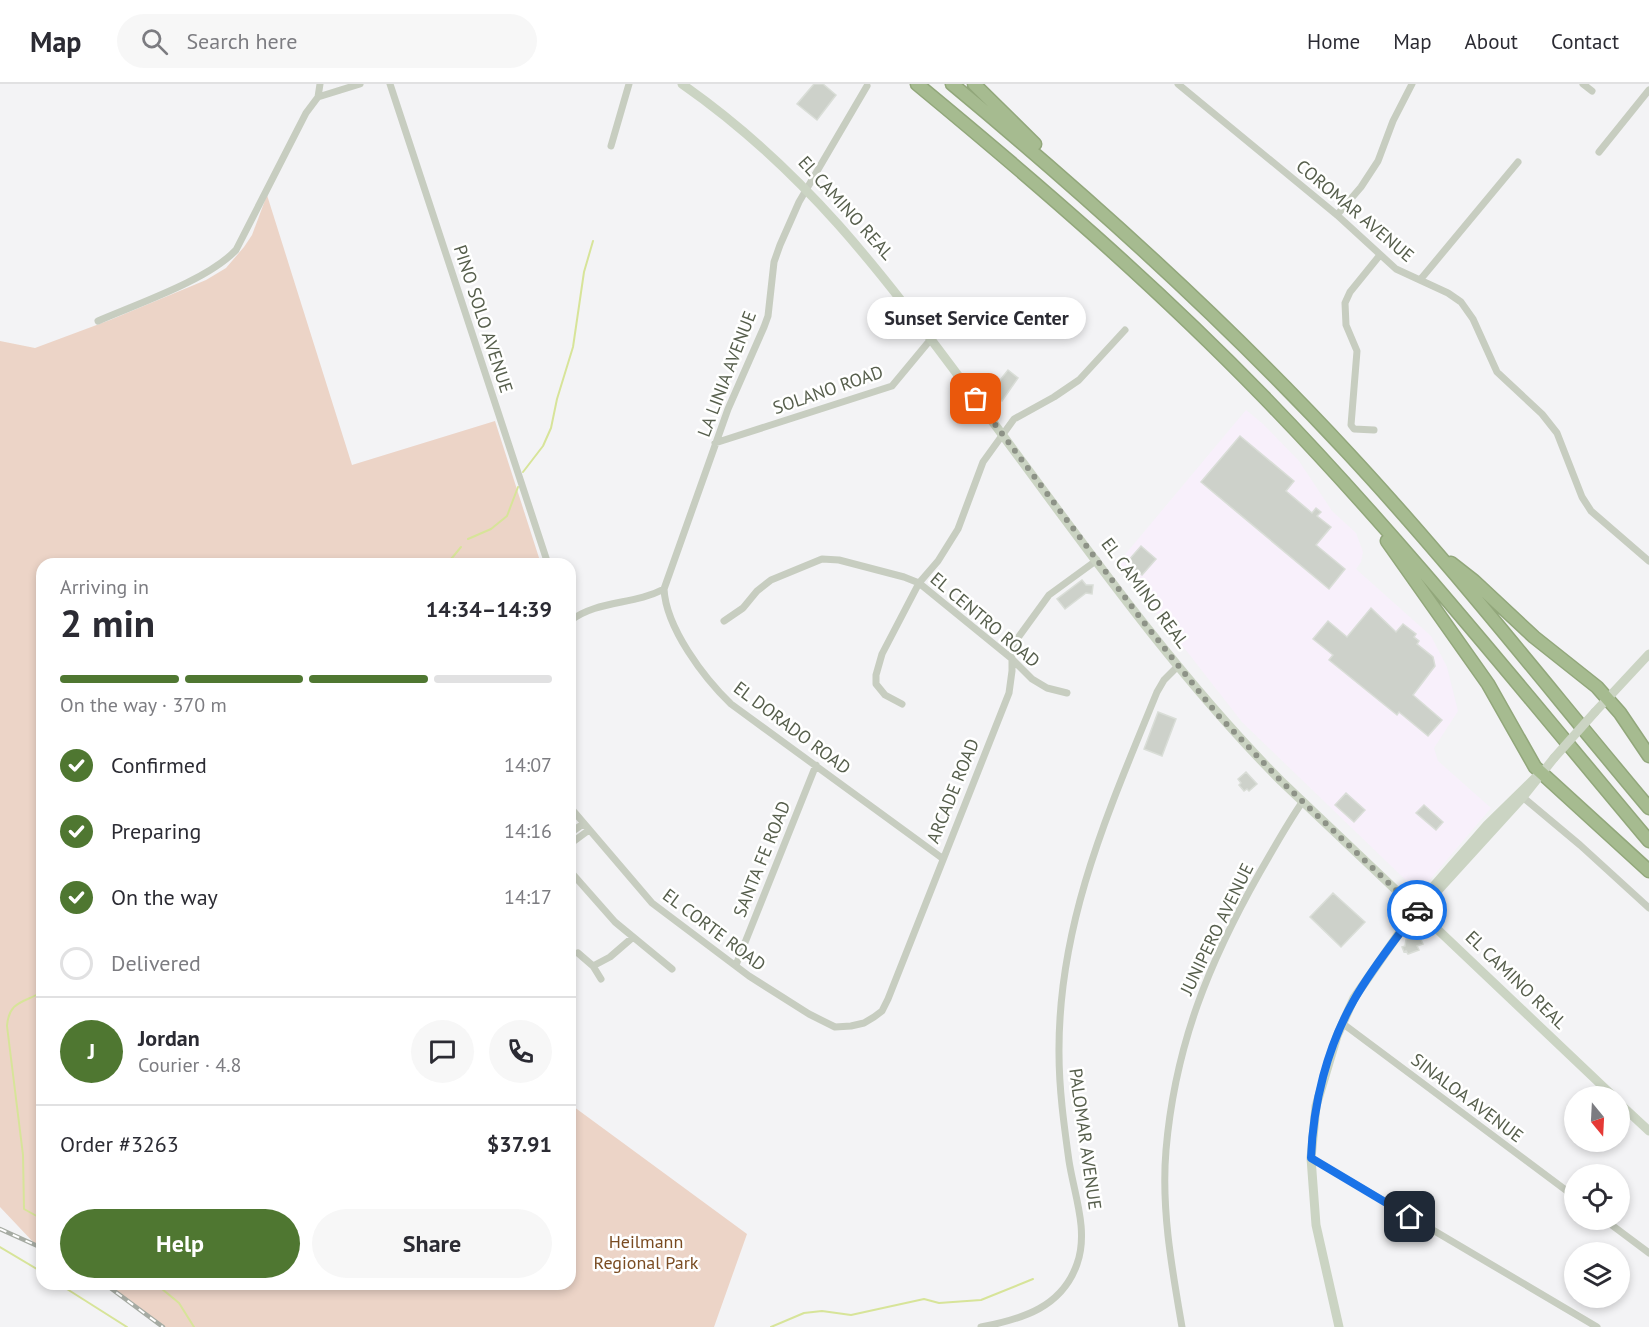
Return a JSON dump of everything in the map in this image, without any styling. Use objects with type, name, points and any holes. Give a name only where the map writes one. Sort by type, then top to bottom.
[{"type":"highway","points":[[916,84],[1132,267],[1265,398],[1350,489],[1649,841]]},
{"type":"highway","points":[[952,84],[1075,186],[1270,370],[1432,548],[1649,808]]},
{"type":"highway","points":[[974,84],[999,106],[1075,186]]},
{"type":"highway","points":[[1350,489],[1468,654],[1540,773],[1649,871]]},
{"type":"highway","points":[[1432,548],[1474,581],[1520,625],[1609,699],[1649,756]]},
{"type":"main road","name":"EL CAMINO REAL","points":[[682,84],[750,136],[808,189],[863,251],[1178,666],[1232,730],[1303,801],[1602,1086]]},
{"type":"main road","points":[[1339,1327],[1316,1225],[1311,1158],[1313,1122],[1320,1088],[1342,1023],[1369,976],[1433,887],[1649,654]]},
{"type":"main road","points":[[1630,1113],[1649,1131]]},
{"type":"street","points":[[98,321],[203,274],[228,258],[243,240],[290,143],[306,113],[318,97],[320,84]]},
{"type":"street","points":[[318,97],[360,84]]},
{"type":"street","name":"PINO SOLO AVENUE","points":[[390,84],[546,558]]},
{"type":"street","points":[[611,146],[629,84]]},
{"type":"street","name":"COROMAR AVENUE","points":[[1178,84],[1401,272],[1448,293],[1467,308],[1497,372],[1542,414],[1557,432],[1582,497],[1591,511],[1649,561]]},
{"type":"street","points":[[1336,215],[1361,187],[1378,161],[1400,105],[1412,84]]},
{"type":"street","points":[[1583,84],[1592,91]]},
{"type":"street","name":"LA LINIA AVENUE","points":[[664,589],[715,443],[764,327],[774,262],[780,245],[793,213],[867,86]]},
{"type":"street","points":[[1599,152],[1649,90]]},
{"type":"street","points":[[1420,280],[1518,162]]},
{"type":"street","points":[[1374,430],[1354,429],[1351,425],[1357,351],[1346,325],[1344,309],[1350,292],[1380,255]]},
{"type":"street","points":[[902,704],[880,692],[876,684],[876,675],[886,643],[919,583],[948,547],[958,529],[983,462],[1002,434],[1021,414],[1054,397],[1079,380],[1125,330]]},
{"type":"street","name":"SOLANO ROAD","points":[[715,443],[892,386],[931,339]]},
{"type":"street","name":"EL CENTRO ROAD","points":[[724,621],[743,608],[771,580],[822,560],[839,560],[919,583],[1011,658],[1032,679],[1047,688],[1067,693]]},
{"type":"street","name":"ARCADE ROAD","points":[[835,1027],[864,1023],[882,1011],[1009,693],[1012,646],[1049,595],[1097,560]]},
{"type":"street","points":[[576,617],[586,610],[648,596],[664,589]]},
{"type":"street","name":"EL DORADO ROAD","points":[[664,589],[664,600],[674,627],[687,649],[721,695],[739,712],[816,765],[942,858]]},
{"type":"street","name":"PALOMAR AVENUE","points":[[981,1327],[1023,1317],[1047,1305],[1069,1283],[1081,1252],[1081,1221],[1069,1164],[1059,1053],[1061,1002],[1080,894],[1095,846],[1157,692],[1164,680],[1178,666]]},
{"type":"street","name":"SANTA FE ROAD","points":[[736,964],[816,765]]},
{"type":"street","points":[[1520,795],[1580,845],[1649,908]]},
{"type":"street","name":"JUNIPERO AVENUE","points":[[1182,1327],[1168,1249],[1166,1152],[1182,1052],[1196,1004],[1232,923],[1303,801]]},
{"type":"street","name":"EL CORTE ROAD","points":[[576,814],[652,903],[749,976],[835,1027]]},
{"type":"street","points":[[576,831],[586,827]]},
{"type":"street","points":[[576,837],[586,827]]},
{"type":"street","points":[[576,878],[632,938],[672,969]]},
{"type":"street","points":[[593,966],[609,957],[632,938]]},
{"type":"street","points":[[578,953],[593,966],[601,979]]},
{"type":"street","name":"SINALOA AVENUE","points":[[1342,1023],[1564,1189]]},
{"type":"street","points":[[1311,1158],[1597,1327]]},
{"type":"street","points":[[1618,1230],[1649,1253]]},
{"type":"shaded area","points":[[1246,410],[1299,461],[1332,511],[1356,533],[1363,552],[1361,562],[1356,569],[1431,636],[1447,667],[1458,711],[1434,748],[1438,761],[1491,808],[1422,889],[1415,889],[1242,722],[1118,563]]},
{"type":"green space","points":[[267,195],[352,465],[495,421],[539,558],[36,558],[36,1245],[0,1207],[0,341],[35,348],[206,280],[226,268],[252,235]]},
{"type":"green space","name":"Heilmann Regional Park","points":[[576,1108],[747,1234],[714,1327],[163,1327],[113,1290],[576,1290]]},
{"type":"building","points":[[814,84],[823,84],[836,95],[817,120],[797,104]]},
{"type":"building","points":[[1008,370],[1018,378],[1002,401],[997,398],[999,395],[993,389]]},
{"type":"building","points":[[1240,436],[1294,481],[1286,491],[1312,513],[1316,508],[1321,512],[1317,516],[1331,527],[1316,545],[1345,569],[1329,589],[1201,482]]},
{"type":"building","points":[[1141,546],[1156,559],[1142,575],[1139,573],[1135,577],[1129,573],[1133,568],[1128,561]]},
{"type":"building","points":[[1082,580],[1086,585],[1093,585],[1092,594],[1086,593],[1065,609],[1057,599]]},
{"type":"building","points":[[1371,608],[1396,632],[1403,624],[1416,634],[1414,637],[1419,641],[1417,644],[1433,657],[1435,666],[1413,695],[1442,720],[1428,736],[1399,712],[1397,715],[1329,660],[1333,655],[1313,639],[1328,621],[1347,637]]},
{"type":"building","points":[[1158,712],[1176,719],[1162,756],[1144,749]]},
{"type":"building","points":[[1246,772],[1257,784],[1249,791],[1247,789],[1244,791],[1238,779]]},
{"type":"building","points":[[1346,793],[1365,810],[1354,822],[1335,805]]},
{"type":"building","points":[[1424,805],[1443,822],[1436,830],[1416,813]]},
{"type":"building","points":[[1333,893],[1365,922],[1341,947],[1310,917]]},
{"type":"building","points":[[1419,935],[1423,944],[1417,946],[1419,950],[1408,954],[1404,952],[1402,947],[1405,946],[1406,939]]},
{"type":"waterway","points":[[523,472],[543,446],[551,428],[557,399],[573,347],[584,272],[593,241]]},
{"type":"waterway","points":[[468,539],[491,529],[507,516],[518,487]]},
{"type":"waterway","points":[[452,558],[461,547]]},
{"type":"waterway","points":[[36,995],[14,1007],[8,1018],[7,1026],[23,1155],[24,1209],[36,1216]]},
{"type":"waterway","points":[[0,1247],[36,1268]]},
{"type":"waterway","points":[[771,1327],[804,1313],[822,1311],[851,1315],[924,1299],[939,1303],[981,1300],[1033,1279]]},
{"type":"waterway","points":[[68,1290],[127,1327]]},
{"type":"waterway","points":[[163,1290],[179,1303],[194,1327]]},
{"type":"railway","points":[[0,1229],[36,1245]]},
{"type":"railway","points":[[113,1290],[163,1327]]},
{"type":"way so far","points":[[976,399],[1142,620],[1217,714],[1281,781],[1417,910]]},
{"type":"place","name":"Sunset Service Center","points":[[976,399]]},
{"type":"route","points":[[1410,1217],[1311,1158],[1311,1140],[1320,1088],[1342,1023],[1354,998],[1417,910]]}]
